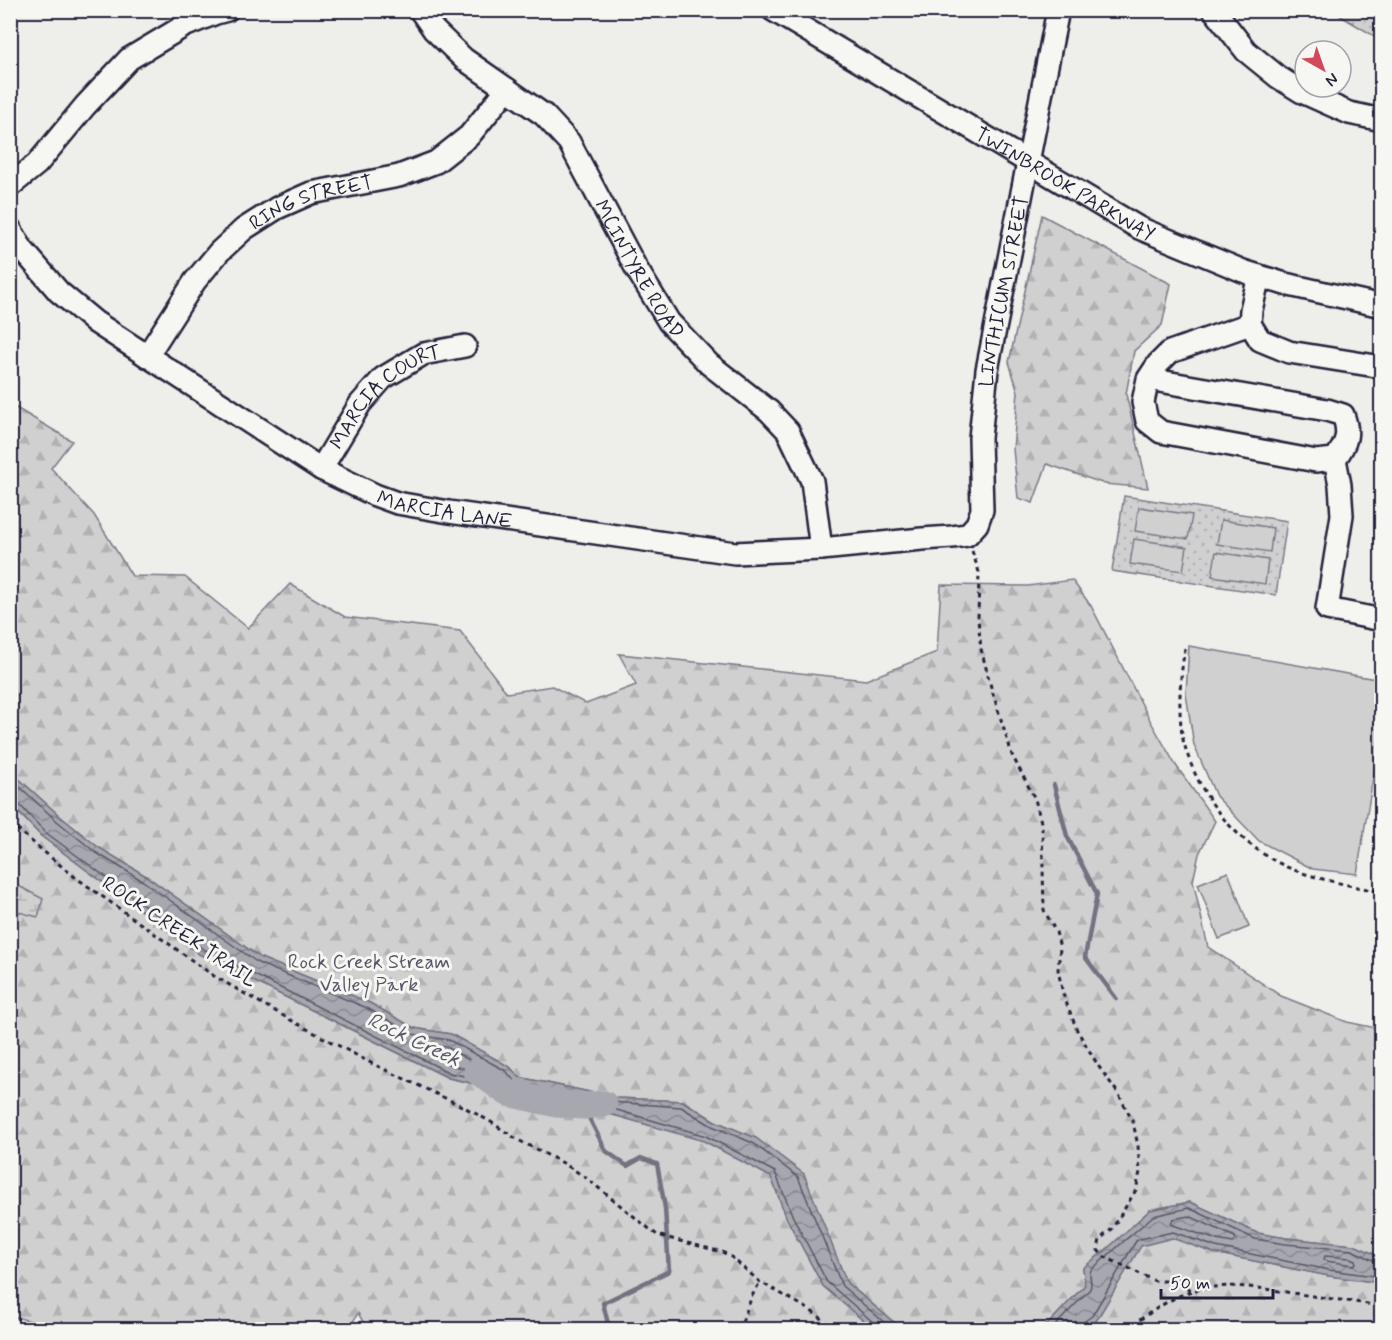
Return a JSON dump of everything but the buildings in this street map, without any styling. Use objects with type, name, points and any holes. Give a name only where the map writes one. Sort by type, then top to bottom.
[{"type":"street","points":[[10,186],[37,164],[84,106],[129,59],[184,26],[227,10]]},
{"type":"street","name":"MCINTYRE ROAD","points":[[420,10],[434,30],[464,59],[544,114],[569,142],[636,268],[669,322],[709,364],[770,411],[788,432],[812,481],[821,549]]},
{"type":"street","name":"TWINBROOK PARKWAY","points":[[773,10],[1139,228],[1243,272],[1285,285],[1382,306]]},
{"type":"street","name":"LINTHICUM STREET","points":[[967,535],[977,524],[982,510],[980,438],[987,370],[1058,10]]},
{"type":"street","points":[[1214,10],[1246,51],[1278,77],[1302,92],[1349,113],[1382,120]]},
{"type":"street","name":"RING STREET","points":[[147,356],[195,281],[219,252],[244,229],[277,208],[311,193],[399,176],[436,162],[469,136],[507,89]]},
{"type":"street","name":"MARCIA LANE","points":[[10,229],[22,249],[59,292],[95,322],[321,469],[397,503],[449,513],[735,553],[821,549],[967,535]]},
{"type":"street","points":[[1259,276],[1250,324],[1260,340],[1289,352],[1382,367]]},
{"type":"street","points":[[1148,379],[1327,410],[1343,415],[1348,428],[1344,447],[1335,459],[1316,461],[1161,432],[1147,421],[1143,402],[1148,379],[1170,352],[1250,324]]},
{"type":"street","name":"MARCIA COURT","points":[[321,469],[360,404],[383,378],[423,354],[465,346]]},
{"type":"street","points":[[1335,459],[1342,515],[1327,609],[1382,620]]},
{"type":"path","points":[[967,535],[979,572],[978,619],[981,650],[990,687],[1012,755],[1035,799],[1042,826],[1044,910],[1056,932],[1060,948],[1058,970],[1063,994],[1077,1030],[1118,1093],[1133,1122],[1138,1146],[1140,1172],[1136,1190],[1112,1229],[1100,1239],[1098,1250],[1103,1256],[1155,1281],[1171,1281],[1193,1291]]},
{"type":"path","points":[[1185,648],[1179,680],[1182,736],[1192,768],[1209,801],[1234,830],[1261,853],[1297,871],[1338,884],[1382,892]]},
{"type":"path","name":"ROCK CREEK TRAIL","points":[[10,823],[75,877],[214,976],[294,1022],[373,1064],[464,1107],[518,1140],[563,1163],[585,1177],[650,1230],[662,1237],[730,1256],[760,1282],[839,1329]]},
{"type":"path","points":[[739,1329],[760,1282]]},
{"type":"path","points":[[1125,1329],[1181,1295],[1206,1288],[1228,1286],[1259,1288],[1382,1306]]},
{"type":"green space","points":[[1332,11],[1381,11],[1381,40]]},
{"type":"green space","points":[[1042,215],[1171,284],[1162,325],[1134,351],[1126,394],[1148,488],[1105,484],[1047,464],[1033,503],[1018,498],[1013,449],[1018,392],[1009,362]]},
{"type":"green space","name":"Rock Creek Stream Valley Park","points":[[11,405],[72,441],[51,468],[94,515],[132,576],[185,577],[248,628],[290,584],[345,617],[460,631],[507,693],[552,686],[586,704],[636,685],[619,654],[866,680],[937,652],[941,585],[1028,586],[1072,580],[1091,606],[1175,764],[1215,821],[1199,854],[1193,881],[1208,947],[1281,996],[1347,1022],[1381,1029],[1381,1257],[1354,1245],[1257,1233],[1190,1202],[1150,1210],[1083,1268],[1085,1285],[1048,1324],[1039,1329],[902,1329],[847,1283],[827,1234],[756,1138],[715,1121],[683,1101],[618,1098],[519,1077],[510,1067],[451,1034],[414,1028],[370,1003],[261,958],[146,876],[98,847],[18,778],[11,768]]},
{"type":"green space","points":[[1124,496],[1287,521],[1276,595],[1112,571]]},
{"type":"green space","points":[[1139,507],[1192,515],[1188,539],[1135,531]]},
{"type":"green space","points":[[1221,520],[1273,528],[1270,552],[1217,544]]},
{"type":"green space","points":[[1134,539],[1187,547],[1183,571],[1130,564]]},
{"type":"green space","points":[[1216,552],[1268,560],[1265,584],[1212,576]]},
{"type":"green space","points":[[1189,646],[1381,680],[1381,729],[1357,874],[1313,869],[1259,841],[1216,796],[1194,745],[1186,694]]},
{"type":"green space","points":[[10,804],[41,836],[199,954],[448,1078],[617,1116],[704,1141],[771,1177],[787,1219],[823,1286],[873,1329],[368,1330],[358,1313],[349,1329],[65,1330],[11,1316]]},
{"type":"green space","points":[[1228,872],[1249,927],[1219,939],[1198,884]]},
{"type":"green space","points":[[11,882],[43,899],[38,917],[11,910]]},
{"type":"green space","points":[[1172,1238],[1214,1253],[1329,1276],[1381,1283],[1381,1329],[1083,1330],[1096,1321],[1141,1245]]},
{"type":"water","points":[[11,768],[18,778],[98,847],[146,876],[261,958],[370,1003],[414,1028],[451,1034],[510,1067],[519,1077],[618,1098],[683,1101],[715,1121],[756,1138],[804,1174],[847,1283],[902,1329],[873,1329],[823,1286],[787,1219],[771,1177],[704,1141],[617,1116],[449,1078],[199,954],[41,836],[11,804]]},
{"type":"water","points":[[1190,1202],[1257,1233],[1354,1245],[1381,1257],[1381,1283],[1329,1276],[1214,1253],[1172,1238],[1141,1246],[1096,1321],[1083,1329],[1039,1329],[1048,1324],[1085,1285],[1083,1268],[1150,1210]]},
{"type":"waterway","points":[[1054,785],[1067,836],[1097,894],[1085,957],[1116,998]]},
{"type":"waterway","name":"Rock Creek","points":[[477,1071],[508,1093],[557,1104],[583,1106],[604,1104]]},
{"type":"waterway","points":[[583,1106],[606,1151],[627,1166],[641,1158],[657,1164],[665,1208],[669,1271],[603,1303],[609,1328],[654,1328],[654,1330]]}]
